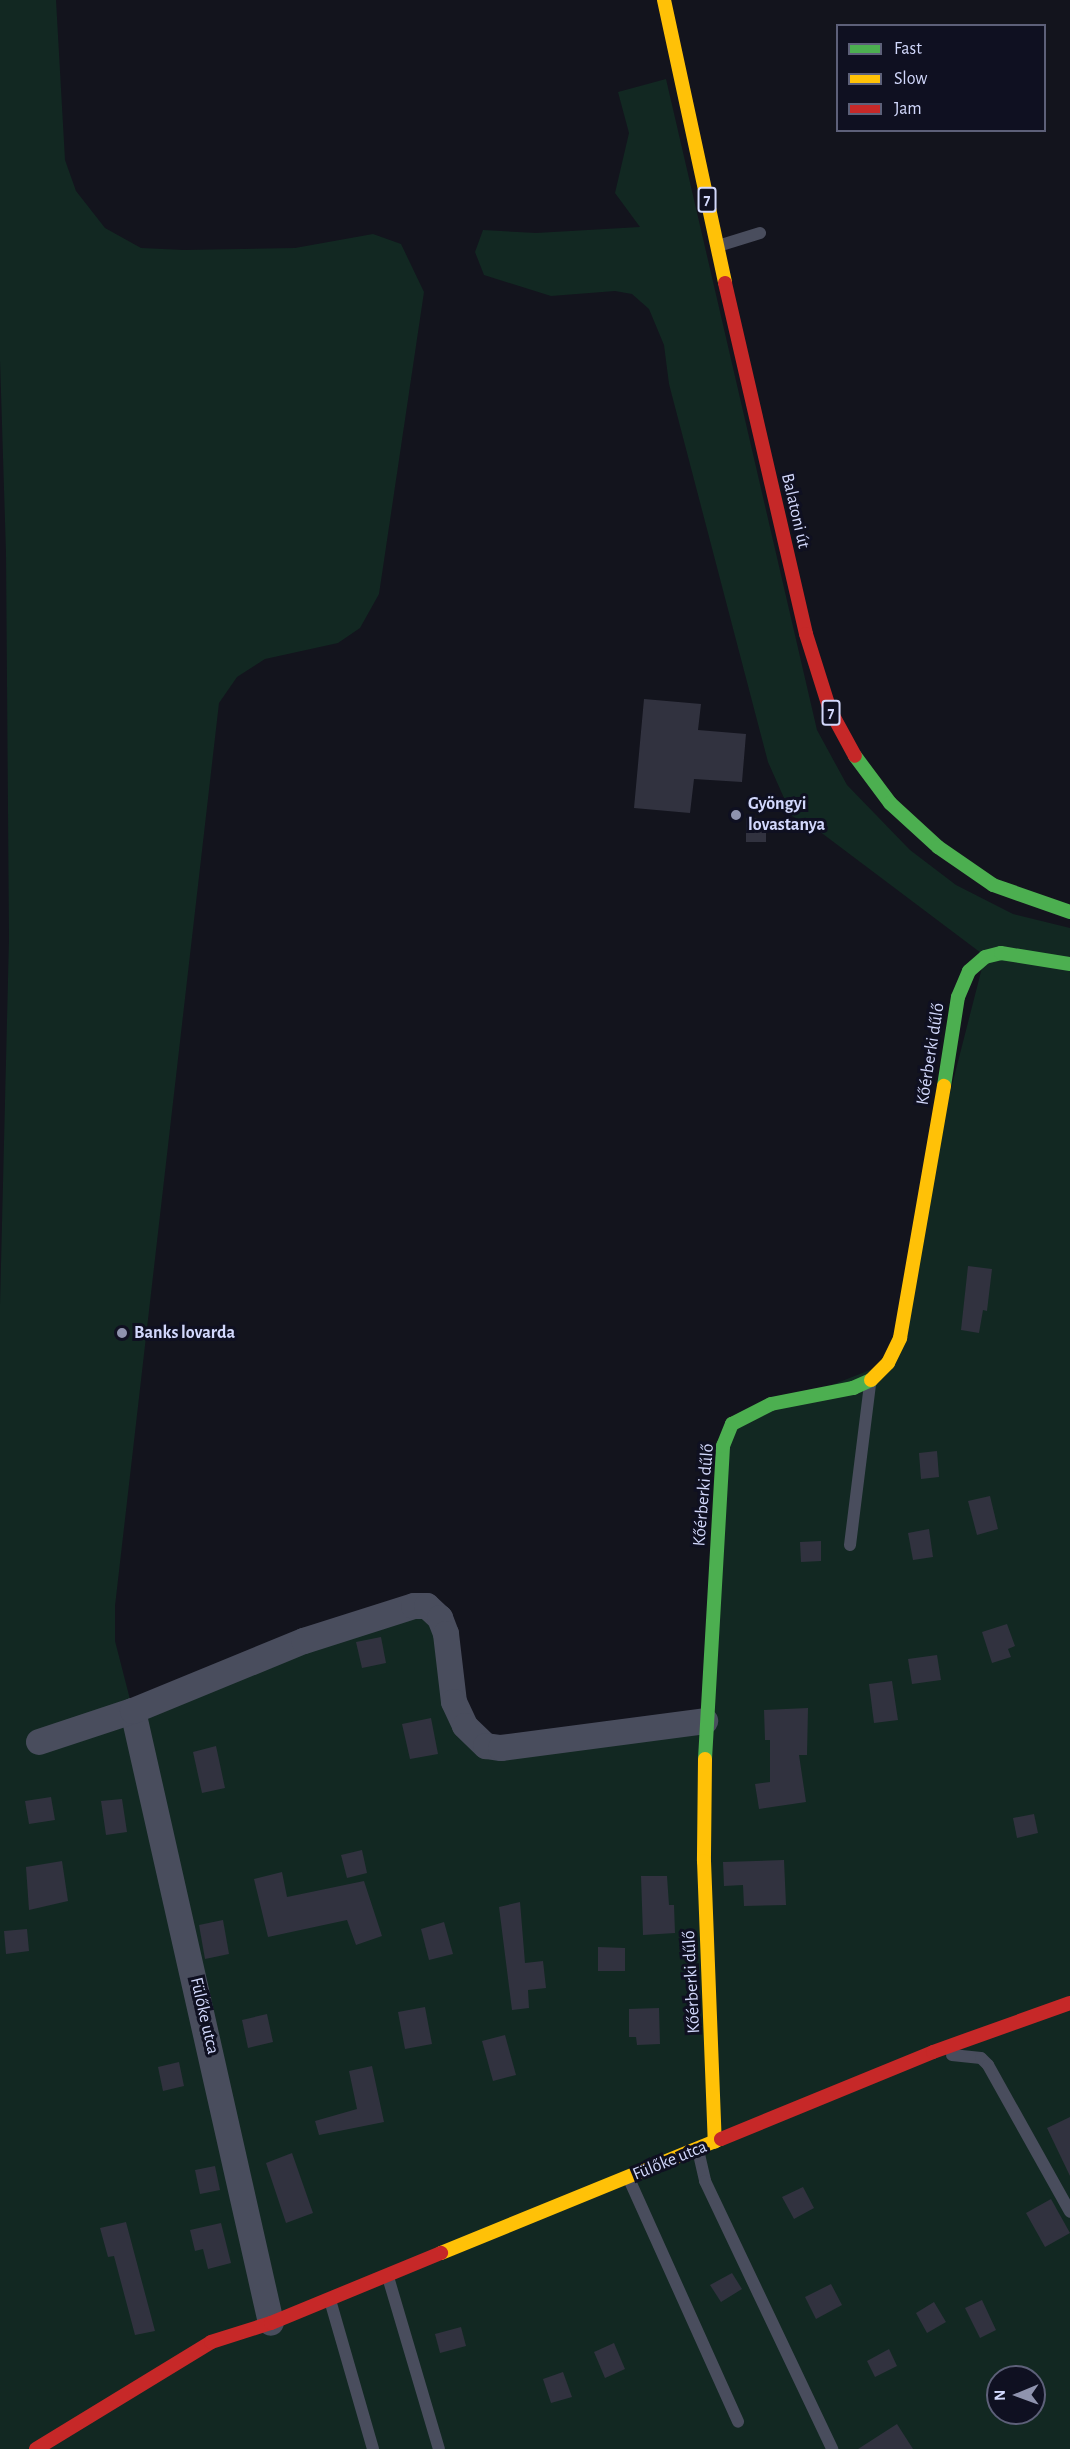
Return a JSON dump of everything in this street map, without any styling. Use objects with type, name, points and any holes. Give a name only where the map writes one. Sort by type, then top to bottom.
[{"type":"street","name":"Balatoni út","points":[[664,0],[717,247],[806,634],[834,719],[854,755],[890,803],[938,848],[993,885],[1024,899],[1070,912]]},
{"type":"street","name":"Kőérberki dűlő","points":[[715,2142],[712,1990],[704,1861],[705,1721],[723,1446],[732,1424],[771,1404],[853,1388],[870,1380],[888,1363],[900,1338],[917,1256],[958,997],[969,970],[985,957],[1002,954],[1070,964]]},
{"type":"street","points":[[39,1742],[133,1711],[303,1641],[414,1606],[427,1606],[440,1618],[446,1634],[454,1702],[465,1726],[486,1746],[501,1748],[705,1721]]},
{"type":"street","name":"Fülőke utca","points":[[133,1711],[271,2323]]},
{"type":"street","name":"Fülőke utca","points":[[36,2449],[211,2342],[271,2323],[933,2052],[1070,2003]]},
{"type":"lane","points":[[717,247],[760,233]]},
{"type":"lane","points":[[850,1545],[870,1380]]},
{"type":"lane","points":[[933,2052],[981,2058],[988,2065],[1070,2212]]},
{"type":"lane","points":[[698,2149],[705,2181],[832,2449]]},
{"type":"lane","points":[[628,2178],[738,2422]]},
{"type":"lane","points":[[388,2276],[439,2449]]},
{"type":"lane","points":[[330,2299],[373,2449]]},
{"type":"green space","points":[[0,0],[56,0],[65,160],[76,191],[105,228],[141,248],[184,250],[295,248],[373,234],[401,244],[424,292],[379,594],[360,628],[338,643],[265,659],[237,677],[219,703],[115,1606],[115,1641],[133,1711],[427,1606],[449,1677],[486,1746],[705,1721],[732,1424],[888,1363],[930,1171],[985,956],[819,831],[792,816],[768,762],[669,384],[664,345],[649,309],[632,294],[615,291],[551,296],[484,275],[475,252],[483,230],[536,233],[640,227],[615,193],[629,133],[618,92],[666,79],[817,730],[847,785],[910,850],[956,885],[1013,914],[1070,928],[1070,2449],[0,2449],[0,1305],[9,939],[6,553],[0,360]]},
{"type":"building","points":[[644,699],[701,704],[698,730],[746,734],[742,782],[694,779],[690,813],[634,808]]},
{"type":"building","points":[[746,818],[766,818],[766,842],[746,842]]},
{"type":"building","points":[[968,1266],[992,1269],[987,1311],[983,1310],[979,1333],[961,1330]]},
{"type":"building","points":[[937,1451],[939,1477],[921,1479],[919,1453]]},
{"type":"building","points":[[990,1496],[998,1529],[977,1535],[968,1501]]},
{"type":"building","points":[[929,1529],[933,1557],[913,1560],[908,1533]]},
{"type":"building","points":[[821,1541],[821,1561],[801,1562],[800,1542]]},
{"type":"building","points":[[1007,1624],[1015,1646],[1008,1649],[1011,1657],[992,1663],[982,1632]]},
{"type":"building","points":[[381,1637],[386,1663],[362,1668],[356,1642]]},
{"type":"building","points":[[937,1655],[941,1680],[912,1684],[908,1659]]},
{"type":"building","points":[[892,1681],[898,1720],[874,1723],[869,1684]]},
{"type":"building","points":[[808,1708],[807,1755],[799,1755],[806,1802],[759,1809],[755,1784],[770,1782],[770,1740],[765,1740],[764,1710]]},
{"type":"building","points":[[431,1718],[438,1754],[410,1759],[402,1724]]},
{"type":"building","points":[[216,1746],[225,1788],[202,1793],[193,1752]]},
{"type":"building","points":[[51,1797],[55,1820],[29,1824],[25,1801]]},
{"type":"building","points":[[122,1799],[127,1832],[106,1835],[101,1801]]},
{"type":"building","points":[[1034,1814],[1038,1833],[1017,1838],[1013,1818]]},
{"type":"building","points":[[362,1850],[367,1873],[347,1878],[341,1855]]},
{"type":"building","points":[[784,1860],[786,1905],[744,1906],[743,1885],[724,1886],[723,1862]]},
{"type":"building","points":[[62,1861],[68,1901],[29,1910],[26,1867]]},
{"type":"building","points":[[282,1872],[287,1897],[364,1881],[382,1936],[356,1945],[347,1920],[268,1937],[254,1879]]},
{"type":"building","points":[[641,1876],[667,1876],[669,1905],[674,1905],[675,1933],[643,1935]]},
{"type":"building","points":[[520,1902],[525,1963],[543,1961],[546,1988],[528,1990],[529,2008],[512,2010],[499,1907]]},
{"type":"building","points":[[223,1920],[229,1954],[205,1959],[199,1925]]},
{"type":"building","points":[[444,1922],[453,1954],[429,1960],[421,1929]]},
{"type":"building","points":[[27,1929],[29,1951],[6,1954],[4,1931]]},
{"type":"building","points":[[598,1947],[625,1948],[625,1971],[598,1971]]},
{"type":"building","points":[[425,2007],[432,2044],[405,2049],[398,2012]]},
{"type":"building","points":[[659,2008],[660,2044],[637,2045],[636,2037],[629,2037],[629,2009]]},
{"type":"building","points":[[267,2014],[273,2042],[248,2048],[242,2020]]},
{"type":"building","points":[[505,2035],[516,2075],[493,2081],[482,2041]]},
{"type":"building","points":[[179,2062],[184,2086],[163,2091],[158,2067]]},
{"type":"building","points":[[372,2066],[384,2122],[319,2135],[315,2121],[357,2109],[349,2071]]},
{"type":"building","points":[[1070,2117],[1070,2176],[1047,2128]]},
{"type":"building","points":[[292,2153],[313,2213],[286,2223],[266,2163]]},
{"type":"building","points":[[215,2166],[220,2190],[200,2194],[195,2170]]},
{"type":"building","points":[[803,2187],[814,2208],[794,2219],[782,2197]]},
{"type":"building","points":[[1051,2199],[1070,2233],[1045,2247],[1026,2213]]},
{"type":"building","points":[[126,2222],[155,2331],[135,2335],[114,2256],[108,2257],[100,2228]]},
{"type":"building","points":[[221,2223],[231,2263],[208,2269],[203,2249],[195,2251],[190,2230]]},
{"type":"building","points":[[732,2273],[742,2289],[721,2302],[710,2285]]},
{"type":"building","points":[[831,2284],[842,2305],[816,2319],[805,2297]]},
{"type":"building","points":[[982,2300],[996,2330],[980,2338],[965,2308]]},
{"type":"building","points":[[934,2302],[946,2322],[927,2333],[916,2313]]},
{"type":"building","points":[[461,2327],[466,2346],[440,2353],[435,2334]]},
{"type":"building","points":[[614,2343],[625,2369],[605,2378],[594,2352]]},
{"type":"building","points":[[889,2349],[897,2366],[875,2377],[867,2361]]},
{"type":"building","points":[[563,2372],[572,2397],[551,2403],[543,2379]]},
{"type":"building","points":[[897,2424],[913,2449],[858,2449]]},
{"type":"traffic: fast","points":[[855,756],[890,803],[938,847],[993,885],[1070,912]]},
{"type":"traffic: fast","points":[[944,1086],[958,997],[969,971],[985,957],[1001,953],[1070,964]]},
{"type":"traffic: fast","points":[[705,1759],[723,1446],[732,1424],[771,1404],[853,1388],[871,1380]]},
{"type":"traffic: slow","points":[[664,0],[725,283]]},
{"type":"traffic: slow","points":[[871,1380],[888,1363],[900,1338],[944,1086]]},
{"type":"traffic: slow","points":[[705,1759],[704,1861],[715,2142]]},
{"type":"traffic: slow","points":[[441,2253],[721,2139]]},
{"type":"traffic: jam","points":[[725,283],[806,634],[830,710],[855,756]]},
{"type":"traffic: jam","points":[[721,2139],[933,2052],[1070,2003]]},
{"type":"traffic: jam","points":[[36,2449],[211,2342],[271,2323],[441,2253]]},
{"type":"place","name":"Gyöngyi lovastanya","points":[[736,815]]},
{"type":"place","name":"Banks lovarda","points":[[122,1333]]}]
